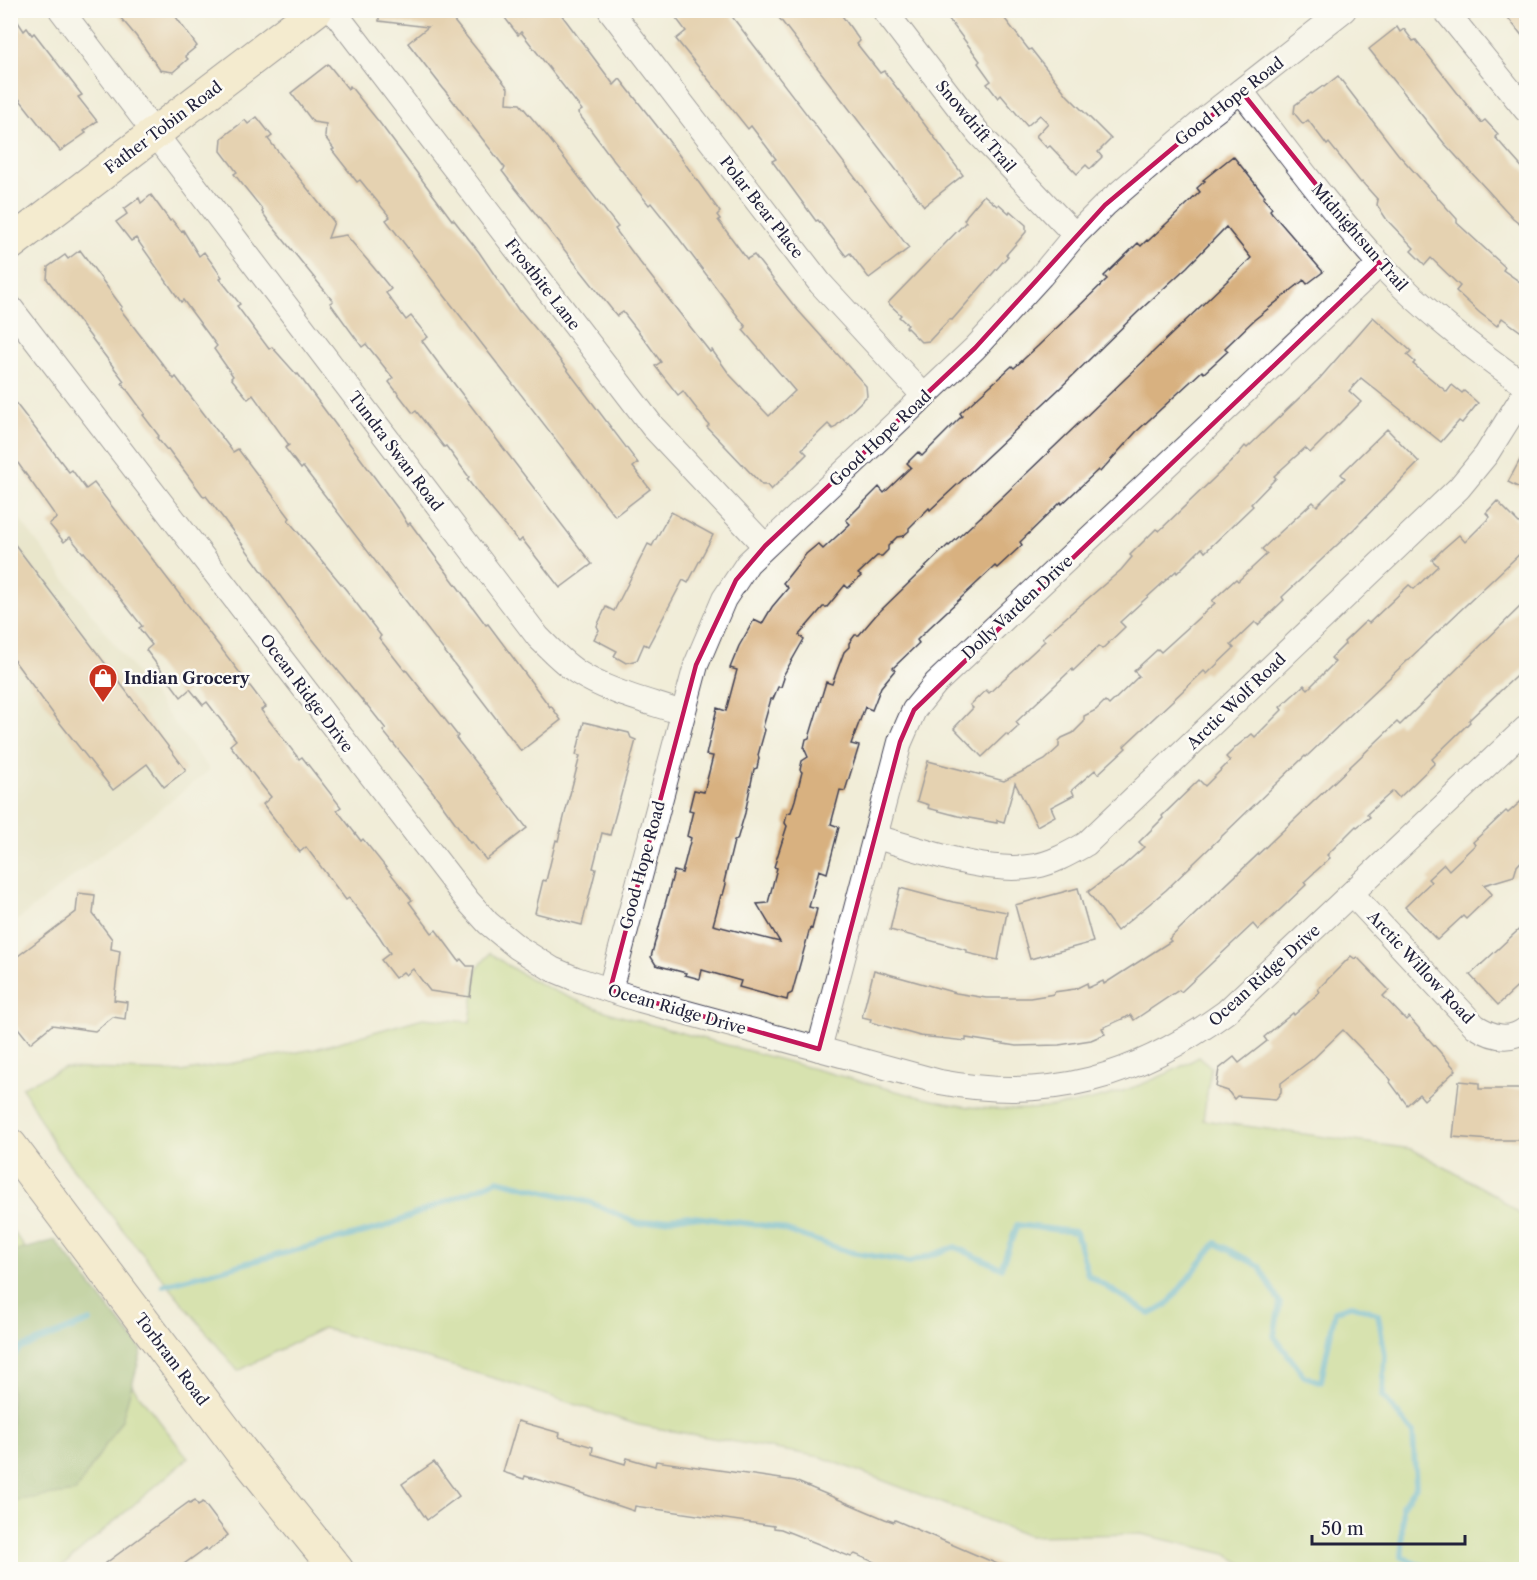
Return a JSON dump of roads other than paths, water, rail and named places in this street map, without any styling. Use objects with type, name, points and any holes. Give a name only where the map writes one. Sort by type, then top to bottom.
[{"type":"main road","name":"Father Tobin Road","points":[[10,244],[316,10]]},
{"type":"main road","name":"Torbram Road","points":[[10,1145],[241,1451],[337,1569]]},
{"type":"street","name":"Tundra Swan Road","points":[[61,10],[538,637],[557,656],[596,683],[682,713]]},
{"type":"street","name":"Frostbite Lane","points":[[333,10],[653,427],[765,546]]},
{"type":"street","name":"Polar Bear Place","points":[[610,10],[820,283],[924,396]]},
{"type":"street","name":"Snowdrift Trail","points":[[884,10],[979,134],[1075,235]]},
{"type":"street","name":"Good Hope Road","points":[[610,990],[696,665],[724,599],[748,563],[975,348],[1075,235],[1167,150],[1344,10]]},
{"type":"street","points":[[1445,10],[1527,110]]},
{"type":"street","name":"Midnightsun Trail","points":[[1241,91],[1347,227],[1380,264],[1460,338],[1527,386]]},
{"type":"street","name":"Dolly Varden Drive","points":[[819,1049],[900,741],[914,710],[924,695],[1380,264]]},
{"type":"street","name":"Ocean Ridge Drive","points":[[10,307],[468,901],[488,923],[536,960],[576,979],[819,1049],[940,1082],[974,1088],[1016,1090],[1043,1088],[1092,1079],[1148,1059],[1203,1028],[1232,1006],[1527,728]]},
{"type":"street","name":"Arctic Wolf Road","points":[[876,837],[982,866],[1002,868],[1037,866],[1086,844],[1459,489],[1486,455],[1527,391]]},
{"type":"street","name":"Arctic Willow Road","points":[[1352,894],[1475,1026],[1488,1034],[1503,1038],[1518,1036],[1527,1029]]},
{"type":"waterway","points":[[163,1285],[384,1227],[498,1180],[592,1203],[639,1224],[687,1216],[776,1227],[850,1252],[910,1262],[955,1247],[1001,1268],[1017,1225],[1076,1232],[1088,1275],[1150,1314],[1167,1305],[1216,1243],[1259,1266],[1280,1303],[1274,1336],[1304,1376],[1321,1382],[1335,1311],[1353,1305],[1378,1314],[1385,1355],[1383,1396],[1413,1433],[1416,1486],[1402,1506],[1402,1557],[1434,1570]]},
{"type":"waterway","points":[[10,1361],[19,1349],[90,1321]]},
{"type":"place","name":"Indian Grocery","points":[[103,704]]}]
